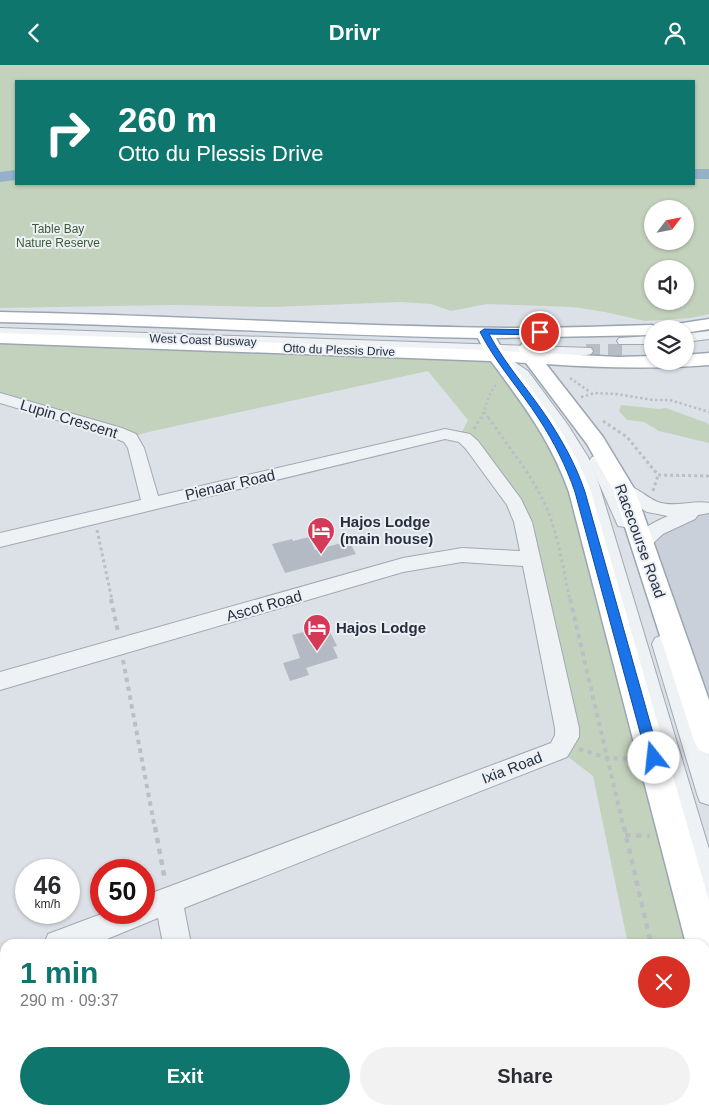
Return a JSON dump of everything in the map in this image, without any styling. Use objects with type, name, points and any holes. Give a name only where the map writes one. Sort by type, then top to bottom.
[{"type":"main road","name":"Otto du Plessis Drive","points":[[0,317],[140,319],[319,328],[490,344],[526,345],[644,331]]},
{"type":"main road","points":[[694,326],[709,324]]},
{"type":"main road","name":"Otto du Plessis Drive","points":[[0,338],[490,344],[623,352],[644,355]]},
{"type":"main road","points":[[490,344],[543,417],[571,467],[580,492],[703,939]]},
{"type":"main road","name":"Racecourse Road","points":[[526,345],[563,384],[624,490],[709,739]]},
{"type":"main road","points":[[563,384],[558,378],[565,373],[592,366],[623,352]]},
{"type":"main road","points":[[694,360],[709,359]]},
{"type":"street","name":"West Coast Busway","points":[[0,322],[134,325],[490,344]]},
{"type":"street","name":"West Coast Busway","points":[[0,332],[490,344]]},
{"type":"street","points":[[694,337],[709,335]]},
{"type":"street","points":[[623,352],[644,343]]},
{"type":"street","points":[[490,344],[523,374],[560,425],[579,457],[589,481],[709,893]]},
{"type":"street","points":[[585,347],[526,345],[543,383],[592,450],[604,471],[620,508],[709,794]]},
{"type":"street","points":[[694,349],[709,348]]},
{"type":"street","points":[[623,352],[644,351]]},
{"type":"street","name":"Lupin Crescent","points":[[0,398],[116,432],[130,438],[136,448],[151,503]]},
{"type":"street","name":"Pienaar Road","points":[[0,540],[445,434],[462,437]]},
{"type":"street","points":[[462,437],[481,455],[515,503],[528,538],[567,728],[564,744]]},
{"type":"street","points":[[624,490],[652,507],[666,511],[677,512],[707,508]]},
{"type":"street","points":[[642,542],[666,523],[707,508]]},
{"type":"street","name":"Ascot Road","points":[[0,681],[403,565],[462,555],[531,559]]},
{"type":"street","name":"Ixia Road","points":[[155,907],[559,750],[564,744]]},
{"type":"street","points":[[169,901],[176,939]]},
{"type":"street","points":[[71,939],[110,924]]},
{"type":"path","points":[[462,437],[481,421],[492,389],[497,383]]},
{"type":"path","points":[[563,384],[591,393],[632,395],[651,400],[670,401],[709,412]]},
{"type":"path","points":[[582,399],[582,395],[591,393]]},
{"type":"path","points":[[484,412],[534,483],[547,508],[650,939]]},
{"type":"path","points":[[600,419],[627,437],[658,475],[709,476]]},
{"type":"path","points":[[95,517],[169,901]]},
{"type":"path","points":[[564,744],[607,758],[626,759]]},
{"type":"path","points":[[625,835],[635,835]]},
{"type":"shaded area","points":[[709,508],[709,741],[642,542]]},
{"type":"green space","name":"Table Bay Nature Reserve","points":[[0,65],[709,65],[709,314],[691,318],[644,321],[573,307],[487,304],[451,311],[431,304],[401,302],[272,307],[174,305],[0,308]]},
{"type":"green space","points":[[0,338],[496,356],[560,445],[703,939],[627,939],[593,776],[559,750],[523,522],[460,436],[468,420],[428,371],[144,433],[130,438],[0,398]]},
{"type":"green space","points":[[621,405],[666,408],[707,423],[709,425],[709,443],[659,431],[644,422],[627,420],[619,411]]},
{"type":"building","name":"Hajos Lodge (main house)","points":[[309,537],[315,550],[349,541],[356,554],[285,573],[272,544]]},
{"type":"building","name":"Hajos Lodge","points":[[327,626],[337,646],[333,647],[338,658],[306,668],[309,675],[290,681],[283,663],[300,658],[292,635]]},
{"type":"waterway","points":[[695,174],[709,174]]},
{"type":"waterway","points":[[0,177],[15,175]]},
{"type":"tunnel","points":[[586,351],[627,351]]},
{"type":"place","name":"Hajos Lodge (main house)","points":[[321,555]]},
{"type":"place","name":"Hajos Lodge","points":[[317,652]]},
{"type":"route","points":[[540,332],[484,332],[496,356],[543,417],[571,467],[580,492],[654,758]]}]
